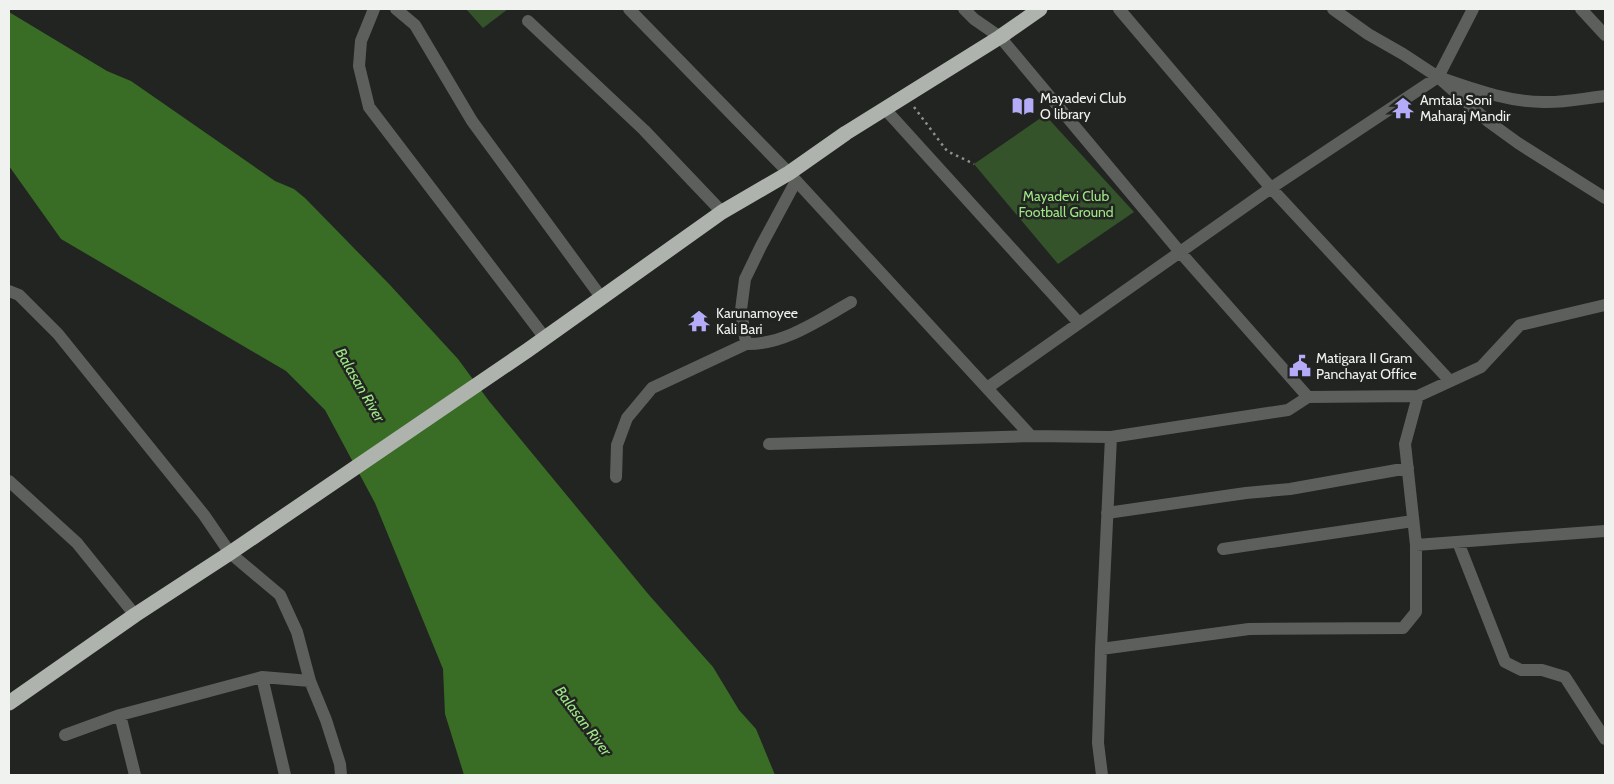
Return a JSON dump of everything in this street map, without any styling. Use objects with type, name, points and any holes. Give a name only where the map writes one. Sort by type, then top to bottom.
[{"type":"highway","points":[[9,703],[135,615],[230,553],[528,350],[722,212],[792,177],[846,133],[1000,37],[1040,9]]},
{"type":"street","points":[[374,9],[361,41],[359,66],[369,107],[545,338]]},
{"type":"street","points":[[396,9],[415,25],[472,121],[601,297]]},
{"type":"street","points":[[629,9],[792,177],[1031,436]]},
{"type":"street","points":[[964,9],[974,19],[1000,37],[1180,252],[1308,397]]},
{"type":"street","points":[[1119,9],[1271,188],[1450,381]]},
{"type":"street","points":[[1333,9],[1368,34],[1438,77],[1489,122],[1518,143],[1605,198]]},
{"type":"street","points":[[986,388],[1271,188],[1438,77],[1473,9]]},
{"type":"street","points":[[1581,9],[1605,35]]},
{"type":"street","points":[[528,22],[644,130],[722,212]]},
{"type":"street","points":[[1438,77],[1481,91],[1522,101],[1545,102],[1605,96]]},
{"type":"street","points":[[885,109],[1079,323]]},
{"type":"street","points":[[746,344],[742,310],[745,279],[792,177]]},
{"type":"street","points":[[9,291],[19,295],[58,334],[204,515],[230,553],[280,595],[297,632],[310,681],[326,720],[340,764],[341,775]]},
{"type":"street","points":[[616,478],[617,446],[627,418],[652,388],[746,344],[757,345],[796,333],[851,302]]},
{"type":"street","points":[[769,444],[1031,436],[1110,437],[1288,410],[1308,397],[1418,396],[1481,367],[1520,325],[1605,305]]},
{"type":"street","points":[[1101,649],[1249,629],[1402,628],[1416,612],[1416,546],[1405,444],[1418,396]]},
{"type":"street","points":[[1102,775],[1098,743],[1110,437]]},
{"type":"street","points":[[1107,513],[1246,493],[1290,489],[1408,468]]},
{"type":"street","points":[[9,481],[77,543],[135,615]]},
{"type":"street","points":[[1223,549],[1414,521]]},
{"type":"street","points":[[1416,546],[1605,531]]},
{"type":"street","points":[[1458,542],[1505,662],[1521,670],[1542,670],[1565,676],[1605,739]]},
{"type":"street","points":[[65,735],[120,715],[262,676],[310,681]]},
{"type":"street","points":[[262,676],[286,775]]},
{"type":"street","points":[[120,715],[135,775]]},
{"type":"path","points":[[906,96],[947,151],[974,164]]},
{"type":"green space","points":[[466,9],[508,9],[483,28]]},
{"type":"green space","name":"Mayadevi Club Football Ground","points":[[1045,115],[1134,212],[1058,264],[974,164]]},
{"type":"water","name":"Balasan River","points":[[9,12],[107,71],[131,81],[275,181],[294,189],[305,198],[390,285],[458,359],[489,401],[649,595],[713,667],[739,710],[756,729],[775,775],[464,775],[445,714],[443,669],[375,503],[325,410],[286,371],[61,239],[9,166]]},
{"type":"place","name":"Mayadevi Club O library","points":[[1023,106]]},
{"type":"place","name":"Amtala Soni Maharaj Mandir","points":[[1403,108]]},
{"type":"place","name":"Karunamoyee Kali Bari","points":[[699,321]]},
{"type":"place","name":"Matigara II Gram Panchayat Office","points":[[1300,366]]}]
